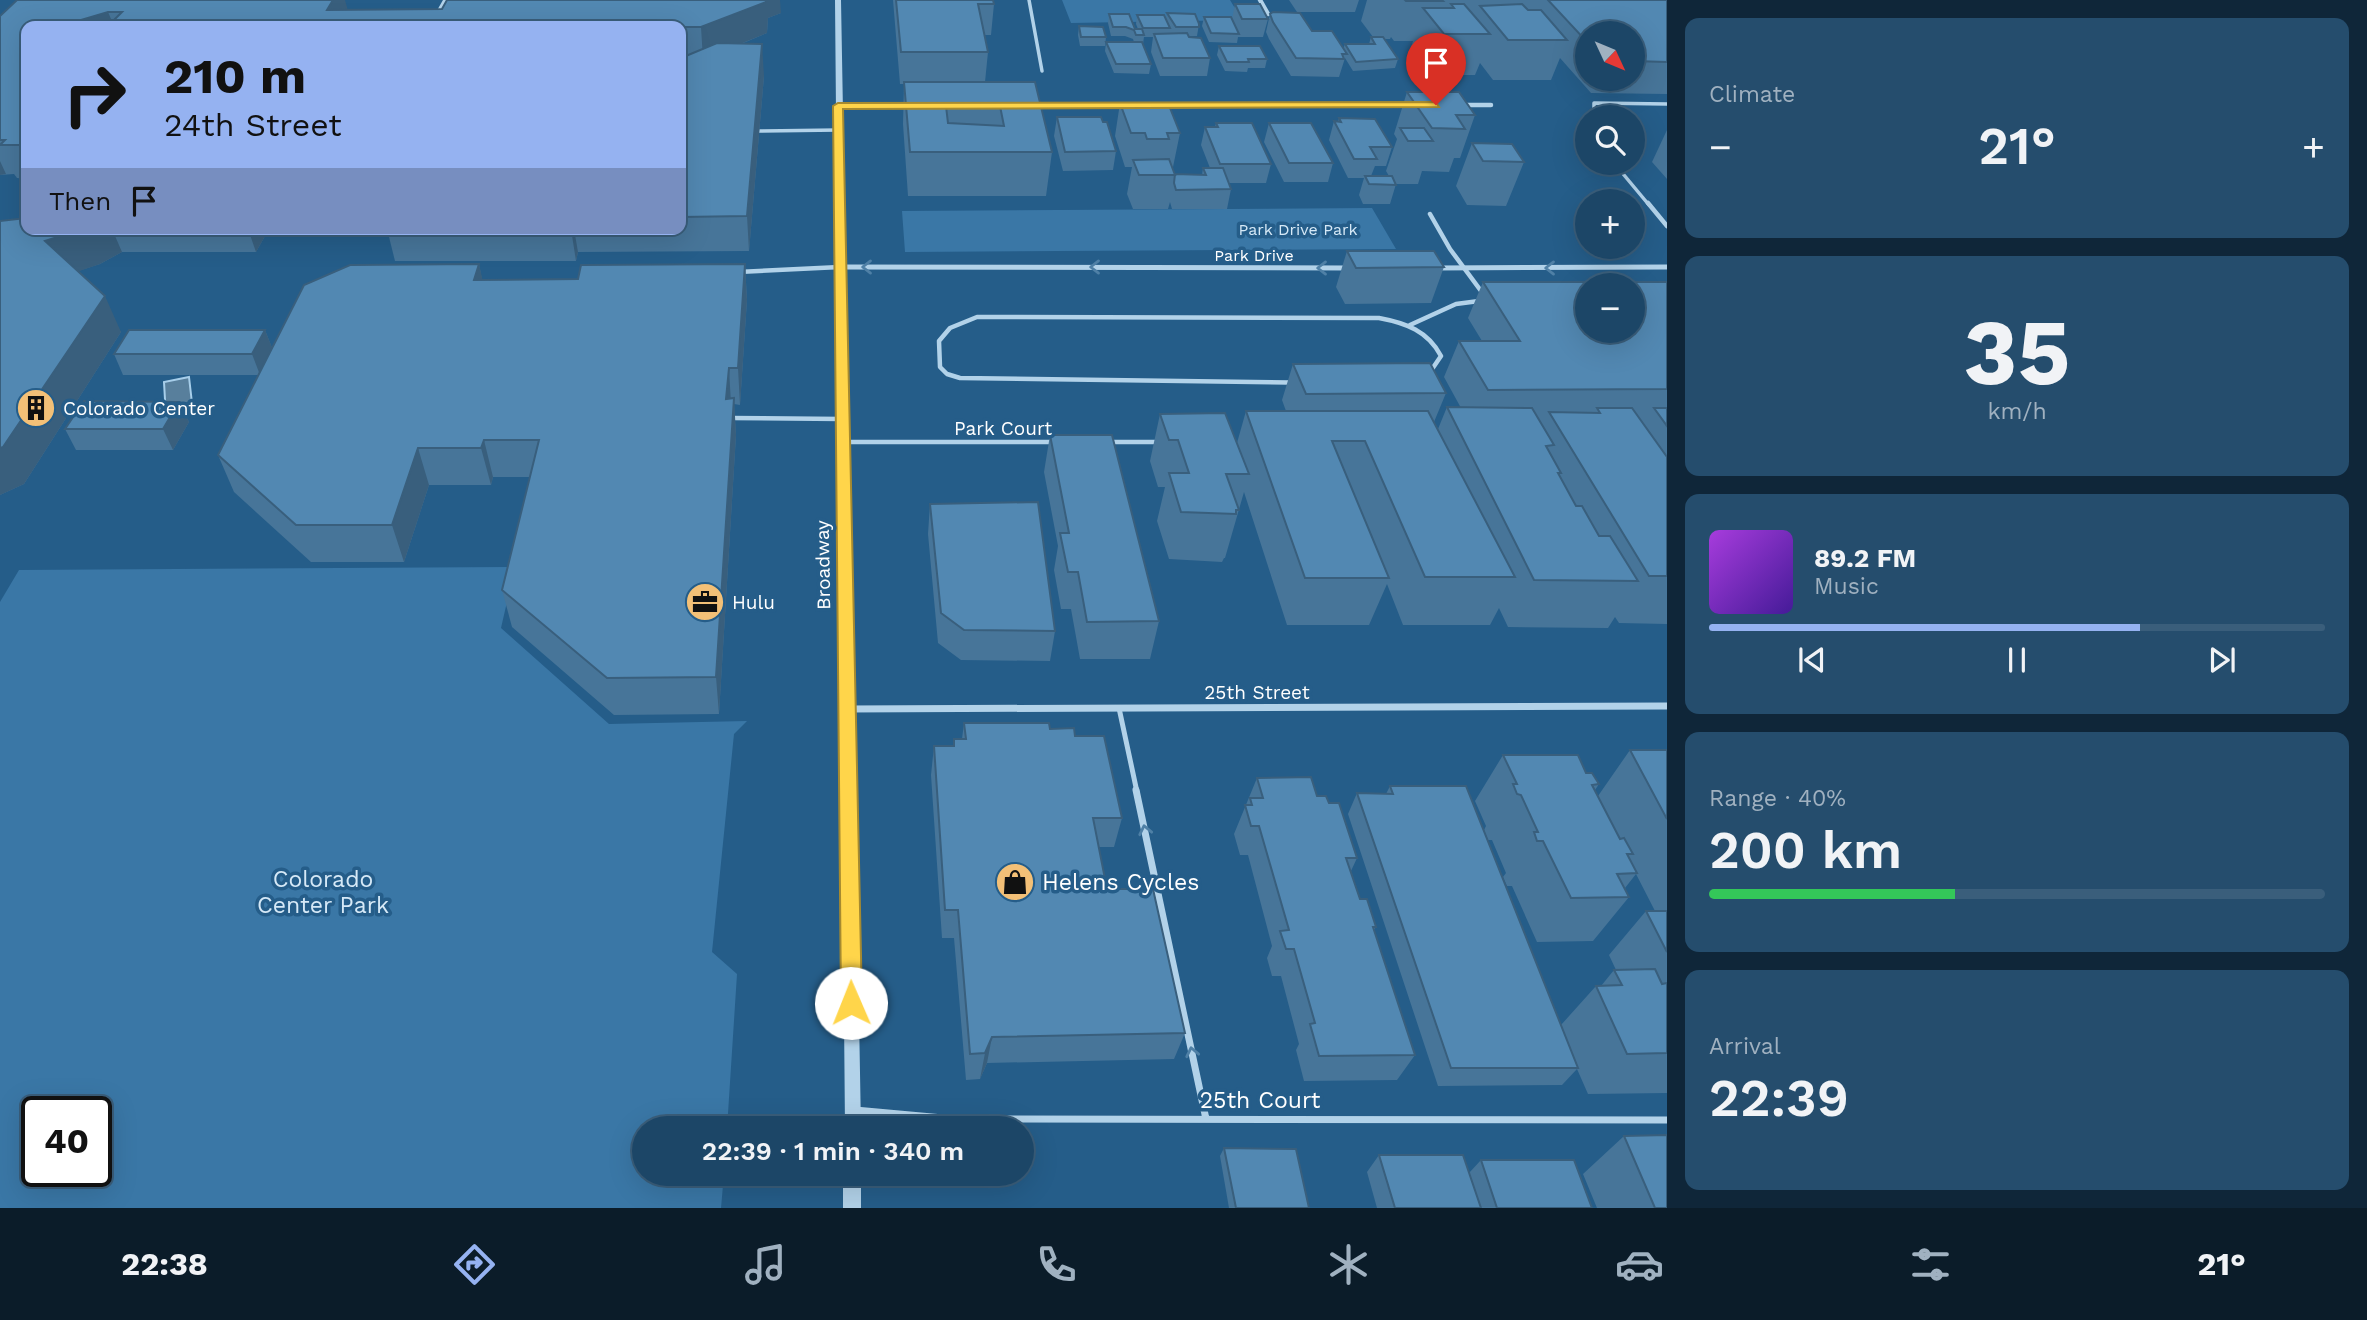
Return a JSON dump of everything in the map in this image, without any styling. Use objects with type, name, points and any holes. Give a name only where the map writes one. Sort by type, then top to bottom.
[{"type":"street","name":"Broadway","points":[[838,0],[853,1116]]},
{"type":"street","points":[[1260,0],[1268,14]]},
{"type":"street","points":[[1148,106],[1422,105]]},
{"type":"street","points":[[1450,105],[1491,105]]},
{"type":"street","points":[[838,106],[914,106]]},
{"type":"street","points":[[1024,106],[1134,106]]},
{"type":"street","name":"Park Drive","points":[[840,267],[1354,268]]},
{"type":"street","points":[[1423,268],[1667,267]]},
{"type":"street","name":"25th Street","points":[[847,709],[1667,706]]},
{"type":"street","points":[[852,1186],[852,1208]]},
{"type":"lane","points":[[433,21],[445,0]]},
{"type":"lane","points":[[1029,0],[1042,71]]},
{"type":"lane","points":[[1594,105],[1667,104]]},
{"type":"lane","points":[[759,131],[838,130]]},
{"type":"lane","points":[[1624,175],[1667,226]]},
{"type":"lane","points":[[1409,325],[1424,333],[1441,356],[1436,373],[1427,379],[1400,384],[960,378],[947,374],[940,367],[938,352],[939,341],[950,328],[977,317],[1367,318],[1409,325],[1456,304],[1488,300],[1430,214]]},
{"type":"lane","points":[[725,272],[840,267]]},
{"type":"lane","points":[[730,418],[842,419]]},
{"type":"lane","name":"Park Court","points":[[842,442],[1060,442]]},
{"type":"lane","points":[[1102,442],[1171,442]]},
{"type":"lane","points":[[1119,708],[1206,1119]]},
{"type":"lane","name":"25th Court","points":[[853,1110],[954,1119],[1667,1120]]},
{"type":"green space","points":[[1062,0],[1230,0],[1242,20],[1071,23]]},
{"type":"green space","name":"Park Drive Park","points":[[1372,208],[1396,249],[905,252],[902,211]]},
{"type":"green space","name":"Colorado Center Park","points":[[515,567],[501,628],[609,724],[747,721],[734,734],[712,952],[737,974],[728,1116],[632,1116],[632,1186],[723,1186],[721,1208],[0,1208],[0,602],[19,570]]},
{"type":"shaded area","points":[[189,377],[193,412],[166,417],[164,382]]},
{"type":"building","points":[[17,0],[333,0],[327,10],[442,9],[447,0],[766,0],[701,27],[686,27],[686,21],[113,21],[122,12],[108,12],[78,21],[21,21],[21,145],[0,145],[5,140],[0,140],[0,16]]},
{"type":"building","points":[[896,0],[993,0],[994,4],[978,4],[988,52],[901,52]]},
{"type":"building","points":[[1442,0],[1443,1],[1406,1]]},
{"type":"building","points":[[1548,0],[1667,0],[1667,62],[1645,61],[1645,21],[1575,21],[1575,29]]},
{"type":"building","points":[[1235,4],[1260,4],[1268,19],[1242,19]]},
{"type":"building","points":[[1451,4],[1464,4],[1490,34],[1444,34],[1423,8],[1454,8]]},
{"type":"building","points":[[1522,4],[1528,10],[1541,10],[1567,40],[1508,40],[1480,6]]},
{"type":"building","points":[[1167,13],[1195,14],[1199,27],[1176,27]]},
{"type":"building","points":[[1300,13],[1312,31],[1332,31],[1347,54],[1342,54],[1344,59],[1296,58],[1273,22],[1270,14]]},
{"type":"building","points":[[1109,14],[1129,14],[1135,29],[1142,29],[1144,35],[1136,35],[1134,30],[1126,27],[1113,27]]},
{"type":"building","points":[[1137,15],[1164,15],[1170,28],[1143,28]]},
{"type":"building","points":[[1204,17],[1231,17],[1239,34],[1211,33]]},
{"type":"building","points":[[1079,26],[1103,27],[1106,37],[1081,37]]},
{"type":"building","points":[[1187,33],[1189,37],[1201,38],[1210,58],[1163,58],[1154,34]]},
{"type":"building","points":[[1371,37],[1383,37],[1398,59],[1356,62],[1345,44],[1375,44]]},
{"type":"building","points":[[1106,42],[1142,42],[1151,64],[1116,64]]},
{"type":"building","points":[[717,43],[762,44],[747,216],[686,217],[686,56]]},
{"type":"building","points":[[1219,46],[1260,46],[1267,59],[1227,62]]},
{"type":"building","points":[[904,82],[1035,82],[1052,152],[910,152]],"holes":[[[946,106],[1000,106],[1004,126],[948,123]]]},
{"type":"building","points":[[1407,92],[1459,92],[1475,115],[1456,115],[1465,129],[1432,128]]},
{"type":"building","points":[[1120,103],[1168,103],[1180,133],[1167,133],[1169,139],[1147,139],[1145,133],[1131,133]]},
{"type":"building","points":[[1057,117],[1101,117],[1103,122],[1107,122],[1116,151],[1065,152]]},
{"type":"building","points":[[1339,118],[1375,119],[1392,147],[1370,147],[1377,159],[1354,159],[1334,121],[1341,122]]},
{"type":"building","points":[[1216,123],[1252,123],[1271,164],[1220,164],[1205,127],[1218,127]]},
{"type":"building","points":[[1269,123],[1311,123],[1333,163],[1289,163]]},
{"type":"building","points":[[1400,128],[1424,128],[1433,141],[1408,141]]},
{"type":"building","points":[[1472,143],[1512,144],[1524,162],[1483,161]]},
{"type":"building","points":[[1169,159],[1175,175],[1139,175],[1133,160]]},
{"type":"building","points":[[1203,168],[1223,168],[1231,189],[1176,190],[1175,174],[1206,175]]},
{"type":"building","points":[[1365,176],[1392,176],[1396,185],[1369,184]]},
{"type":"building","points":[[21,219],[21,235],[64,235],[45,241],[105,296],[0,448],[0,221]]},
{"type":"building","points":[[1347,251],[1434,251],[1444,267],[1356,268]]},
{"type":"building","points":[[479,264],[474,280],[578,279],[581,265],[745,264],[738,368],[729,368],[726,399],[734,398],[716,677],[607,678],[502,590],[539,440],[484,440],[481,448],[418,448],[392,525],[296,525],[218,455],[304,285],[350,265]]},
{"type":"building","points":[[1483,282],[1575,282],[1575,343],[1645,343],[1645,282],[1667,282],[1667,389],[1488,390],[1459,341],[1520,341]]},
{"type":"building","points":[[129,330],[265,330],[252,354],[114,354]]},
{"type":"building","points":[[1430,363],[1446,393],[1306,394],[1293,364]]},
{"type":"building","points":[[84,401],[179,402],[163,429],[65,429]]},
{"type":"building","points":[[1447,407],[1532,408],[1554,445],[1546,446],[1576,506],[1582,506],[1599,536],[1610,536],[1638,581],[1534,580]]},
{"type":"building","points":[[1597,408],[1632,408],[1667,457],[1667,576],[1649,576],[1549,412],[1600,413]]},
{"type":"building","points":[[1654,408],[1667,408],[1667,426]]},
{"type":"building","points":[[1246,411],[1428,411],[1515,577],[1425,577],[1365,441],[1332,441],[1389,578],[1305,578]]},
{"type":"building","points":[[1225,413],[1249,474],[1226,474],[1239,510],[1236,510],[1236,514],[1181,512],[1169,473],[1189,473],[1178,440],[1169,440],[1160,414]]},
{"type":"building","points":[[1050,435],[1112,435],[1159,621],[1087,622],[1078,572],[1068,572],[1060,533],[1069,533]]},
{"type":"building","points":[[1038,502],[1055,631],[964,630],[941,613],[930,504]]},
{"type":"building","name":"Helens Cycles","points":[[964,723],[1049,723],[1050,729],[1074,728],[1075,736],[1104,736],[1122,818],[1093,818],[1107,889],[1153,889],[1185,1033],[992,1037],[985,1053],[970,1054],[958,910],[945,910],[934,746],[954,746],[954,739],[966,739]]},
{"type":"building","points":[[1630,750],[1667,750],[1667,819]]},
{"type":"building","points":[[1503,755],[1578,755],[1586,773],[1592,773],[1599,784],[1592,785],[1620,839],[1624,838],[1633,854],[1627,854],[1637,873],[1617,874],[1629,897],[1571,898],[1543,841],[1537,841],[1534,832],[1538,832],[1521,795],[1517,794],[1513,784],[1517,784]]},
{"type":"building","points":[[1311,777],[1317,796],[1326,796],[1329,803],[1339,803],[1357,858],[1346,858],[1360,899],[1367,899],[1376,927],[1373,927],[1415,1055],[1319,1056],[1310,1024],[1315,1023],[1294,949],[1286,949],[1280,931],[1289,930],[1259,826],[1251,826],[1245,805],[1252,805],[1250,798],[1263,798],[1257,778]]},
{"type":"building","points":[[1390,786],[1466,786],[1578,1068],[1451,1068],[1357,793],[1393,794]]},
{"type":"building","points":[[1646,911],[1667,911],[1667,952]]},
{"type":"building","points":[[1655,969],[1662,984],[1667,983],[1667,1053],[1627,1054],[1596,986],[1622,985],[1614,970]]},
{"type":"building","points":[[1667,1135],[1667,1208],[1655,1208],[1624,1136]]},
{"type":"building","points":[[1224,1148],[1296,1149],[1309,1208],[1236,1208]]},
{"type":"building","points":[[1379,1155],[1463,1155],[1481,1208],[1395,1208]]},
{"type":"building","points":[[1481,1160],[1574,1160],[1592,1208],[1497,1208]]},
{"type":"place","name":"Colorado Center","points":[[36,408]]},
{"type":"place","name":"Hulu","points":[[705,602]]},
{"type":"place","name":"Helens Cycles","points":[[1015,882]]},
{"type":"route","points":[[851,1003],[838,106],[1436,105]]}]
